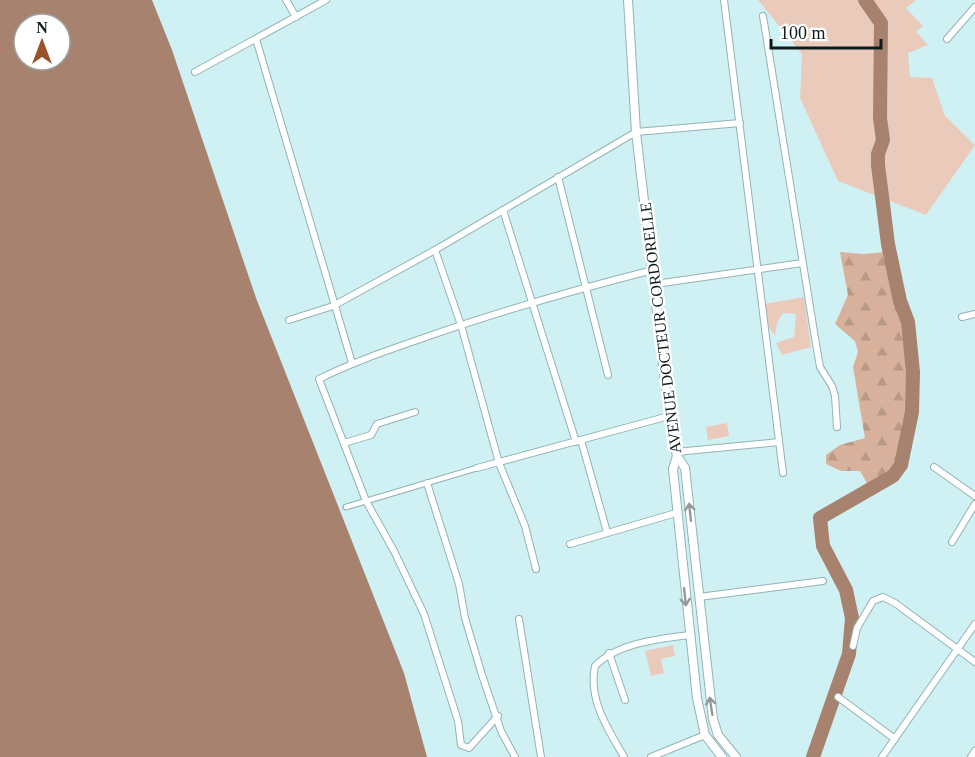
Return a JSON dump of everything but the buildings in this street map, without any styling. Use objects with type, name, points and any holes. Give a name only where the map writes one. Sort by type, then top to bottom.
[{"type":"street","points":[[286,0],[296,17]]},
{"type":"street","points":[[195,72],[326,0]]},
{"type":"street","name":"AVENUE DOCTEUR CORDORELLE","points":[[628,0],[636,132],[669,416],[677,454],[673,469],[676,513],[697,698],[705,735],[722,757]]},
{"type":"street","points":[[724,0],[783,473]]},
{"type":"street","points":[[947,39],[975,7]]},
{"type":"street","points":[[763,16],[820,368],[832,386],[835,396],[837,428]]},
{"type":"street","points":[[256,39],[333,306],[352,363]]},
{"type":"street","points":[[290,320],[333,306],[435,250],[636,132],[740,123]]},
{"type":"street","points":[[558,177],[608,375]]},
{"type":"street","points":[[503,210],[531,303],[607,532]]},
{"type":"street","points":[[435,250],[461,325],[499,463],[525,526],[536,569]]},
{"type":"street","points":[[655,284],[802,263]]},
{"type":"street","points":[[498,716],[469,748],[461,745],[458,720],[424,614],[394,551],[366,501],[319,379],[352,363],[461,325],[585,287],[653,270]]},
{"type":"street","points":[[962,317],[975,314]]},
{"type":"street","points":[[344,443],[371,435],[377,424],[415,412]]},
{"type":"street","points":[[346,507],[477,468],[669,416]]},
{"type":"street","points":[[736,757],[723,744],[713,719],[685,468],[677,454],[779,442]]},
{"type":"street","points":[[934,467],[975,496]]},
{"type":"street","points":[[427,483],[459,584],[471,640],[498,716],[501,731],[515,757]]},
{"type":"street","points":[[952,542],[975,504]]},
{"type":"street","points":[[570,544],[676,513]]},
{"type":"street","points":[[699,597],[823,581]]},
{"type":"street","points":[[853,646],[857,628],[873,601],[883,597],[975,662]]},
{"type":"street","points":[[519,619],[541,757]]},
{"type":"street","points":[[882,757],[975,624]]},
{"type":"street","points":[[624,757],[599,710],[593,688],[595,666],[609,653],[660,639],[690,635]]},
{"type":"street","points":[[609,653],[625,700]]},
{"type":"street","points":[[838,697],[895,739]]},
{"type":"street","points":[[651,757],[705,735]]},
{"type":"street","points":[[971,757],[975,751]]},
{"type":"shaded area","points":[[0,0],[152,0],[172,50],[256,298],[404,673],[427,757],[0,757]]},
{"type":"shaded area","points":[[758,0],[916,0],[906,8],[923,26],[916,31],[928,45],[908,53],[910,77],[932,78],[945,116],[975,145],[926,215],[838,181],[800,98],[802,54]]},
{"type":"shaded area","points":[[804,297],[811,347],[782,355],[776,343],[794,337],[796,314],[783,313],[777,323],[775,336],[768,326],[764,304]]},
{"type":"shaded area","points":[[727,423],[729,436],[708,440],[706,427]]},
{"type":"shaded area","points":[[673,645],[675,656],[661,659],[664,673],[651,676],[645,651]]},
{"type":"green space","points":[[840,252],[863,254],[886,252],[907,341],[909,369],[906,427],[899,459],[890,474],[868,485],[860,471],[841,471],[826,464],[826,455],[840,445],[865,438],[853,367],[858,352],[855,341],[835,324],[848,295]]},
{"type":"waterway","points":[[813,757],[849,654],[852,618],[846,590],[823,546],[820,518],[893,476],[901,465],[912,412],[913,372],[908,322],[900,301],[888,244],[878,165],[878,154],[883,140],[880,118],[881,23],[865,0]]}]
